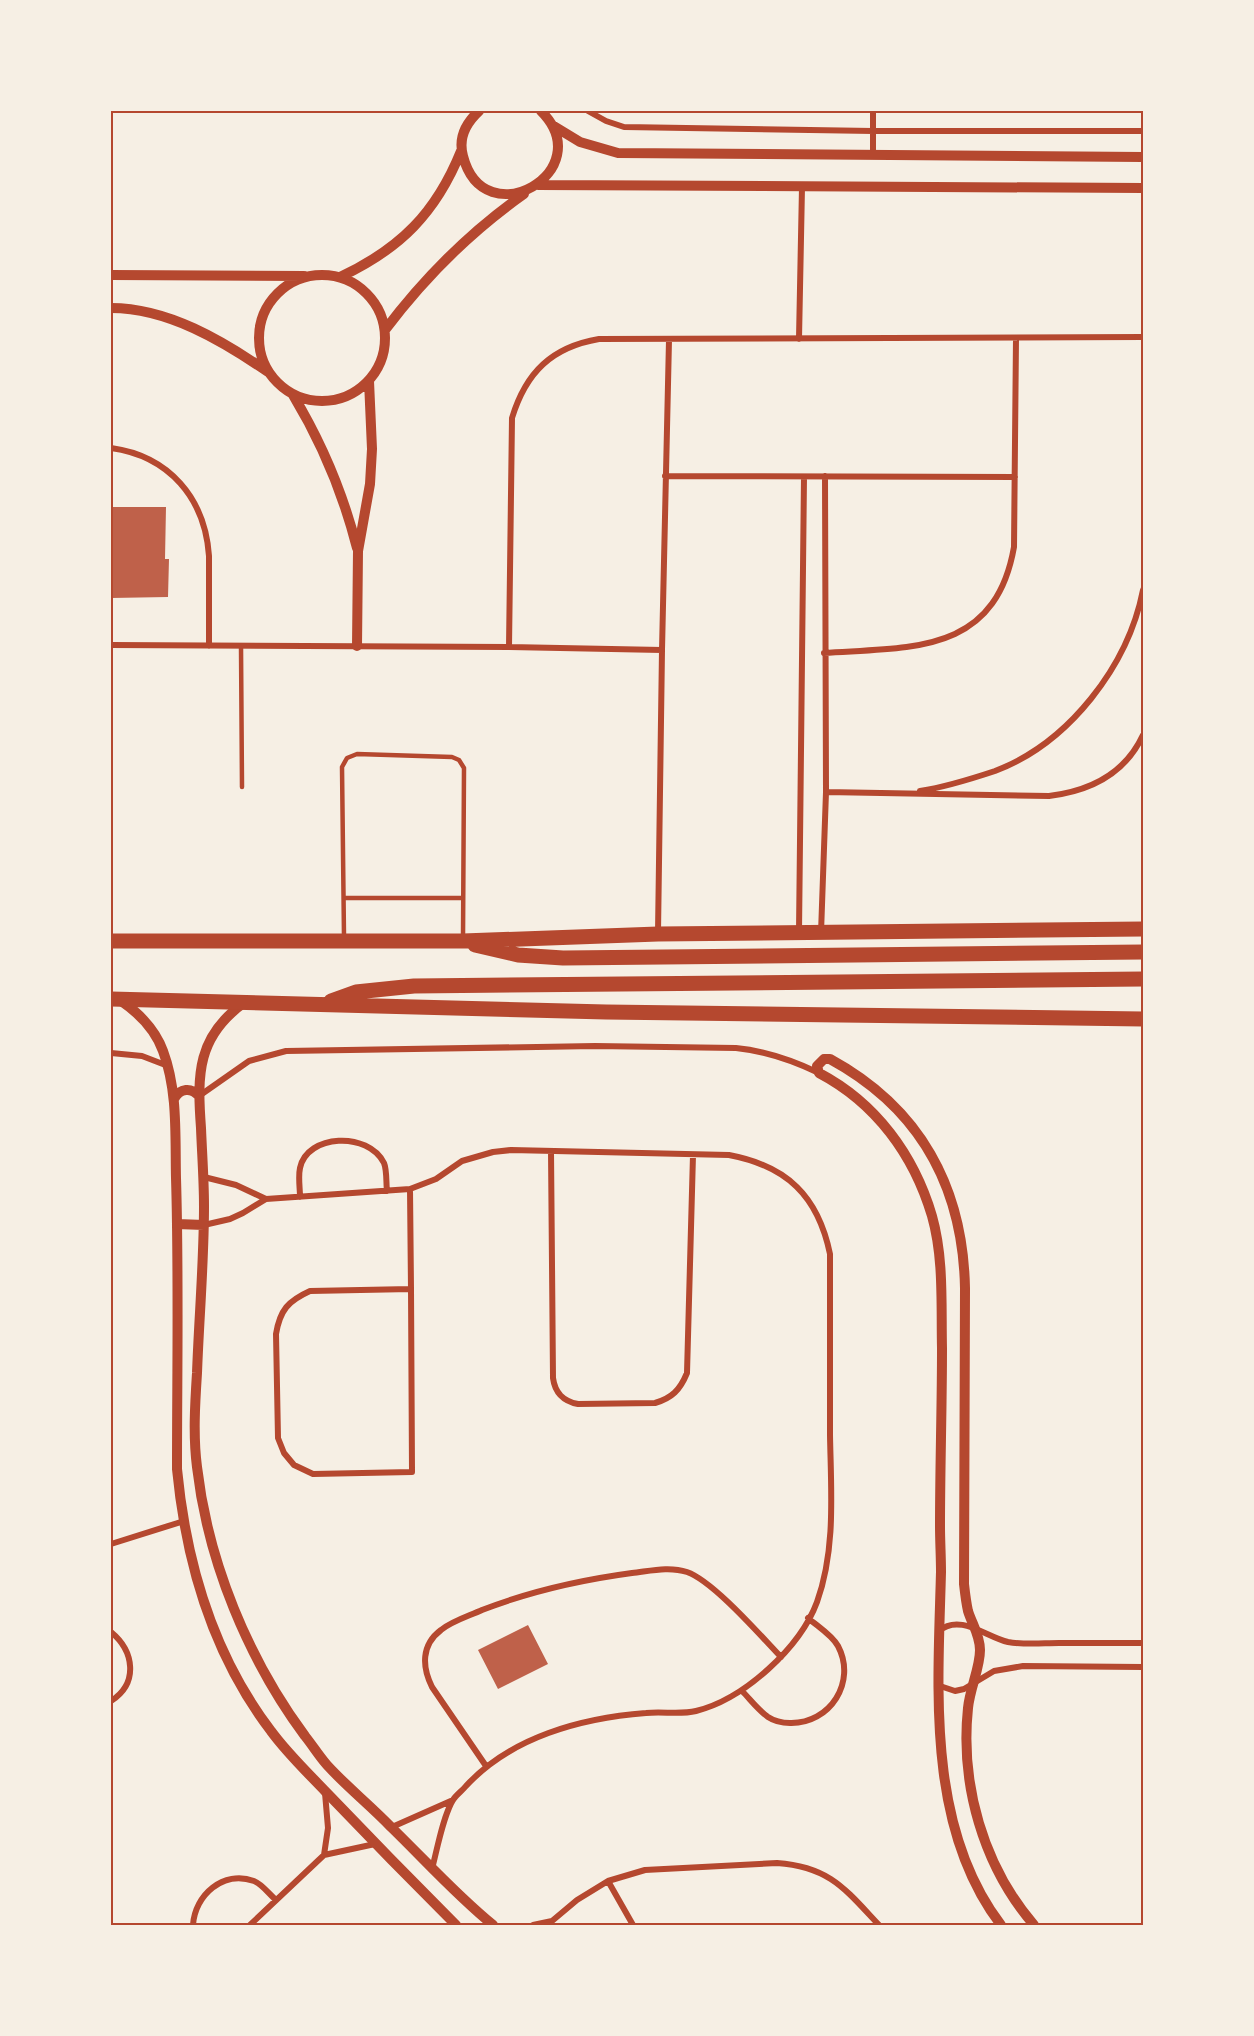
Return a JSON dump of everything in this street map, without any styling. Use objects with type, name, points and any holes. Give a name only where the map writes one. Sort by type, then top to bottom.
[{"type":"main road","points":[[111,941],[463,941],[658,934],[1143,929]]},
{"type":"main road","points":[[463,941],[509,953],[563,958],[1143,952]]},
{"type":"main road","points":[[319,1004],[356,992],[414,986],[1143,979]]},
{"type":"main road","points":[[114,999],[606,1012],[1143,1019]]},
{"type":"street","points":[[340,277],[385,253],[411,230],[439,197],[452,174],[470,115],[479,111]]},
{"type":"street","points":[[541,111],[552,125],[580,142],[618,153],[1143,157]]},
{"type":"street","points":[[588,111],[606,121],[624,127],[873,131],[1143,131]]},
{"type":"street","points":[[873,111],[873,155]]},
{"type":"street","points":[[385,330],[421,285],[460,244],[527,191],[538,185],[550,173],[556,158],[557,141],[552,125]]},
{"type":"street","points":[[461,150],[466,168],[477,182],[492,191],[509,195],[527,191]]},
{"type":"street","points":[[538,185],[1143,188]]},
{"type":"street","points":[[800,339],[802,187]]},
{"type":"street","points":[[111,275],[340,277],[361,288],[377,307],[385,330],[385,348],[380,365],[369,381],[347,396],[320,402],[293,395],[279,385],[268,372],[198,330],[146,313],[111,308]]},
{"type":"street","points":[[268,372],[260,350],[260,325],[269,302],[287,285],[310,276]]},
{"type":"street","points":[[824,653],[925,645],[950,637],[973,623],[997,597],[1011,564],[1014,547],[1016,338]]},
{"type":"street","points":[[509,647],[512,418],[525,384],[536,370],[565,349],[582,342],[599,339],[1143,338]]},
{"type":"street","points":[[658,934],[669,340]]},
{"type":"street","points":[[357,646],[357,551],[365,518],[370,472],[372,415],[369,381]]},
{"type":"street","points":[[293,395],[330,465],[349,518],[357,551]]},
{"type":"street","points":[[111,448],[140,455],[165,469],[185,489],[200,514],[207,534],[209,556],[209,646]]},
{"type":"street","points":[[665,476],[1015,477]]},
{"type":"street","points":[[821,933],[826,792],[825,476]]},
{"type":"street","points":[[798,933],[804,477]]},
{"type":"street","points":[[905,794],[929,790],[996,770],[1037,748],[1056,733],[1089,700],[1116,661],[1136,617],[1143,590]]},
{"type":"street","points":[[111,645],[662,650]]},
{"type":"street","points":[[826,792],[1049,796],[1067,794],[1084,789],[1114,772],[1127,760],[1143,735]]},
{"type":"street","points":[[114,999],[132,1008],[155,1034],[168,1066],[174,1099],[177,1224],[177,1469],[184,1521],[199,1587],[224,1654],[238,1681],[271,1731],[375,1844],[455,1923],[469,1906]]},
{"type":"street","points":[[245,1002],[224,1019],[209,1041],[201,1066],[199,1096],[204,1177],[204,1225],[195,1425],[196,1466],[204,1510],[222,1575],[239,1620],[292,1717],[326,1764],[392,1827],[469,1906],[493,1925]]},
{"type":"street","points":[[199,1096],[249,1061],[286,1051],[401,1048],[736,1047],[758,1050],[794,1061],[846,1089],[874,1114],[895,1137],[908,1156],[933,1217],[939,1249],[943,1424],[938,1633],[941,1741],[947,1800],[964,1862],[983,1899],[1001,1925]]},
{"type":"street","points":[[111,1053],[142,1056],[168,1066]]},
{"type":"street","points":[[819,1074],[818,1063],[824,1059],[830,1059],[865,1080],[882,1094],[906,1119],[932,1158],[947,1187],[955,1211],[965,1266],[964,1584],[968,1610],[980,1646],[980,1658],[972,1684],[968,1709],[967,1744],[970,1784],[983,1838],[1004,1883],[1034,1925]]},
{"type":"street","points":[[174,1099],[176,1094],[185,1090],[199,1096]]},
{"type":"street","points":[[300,1197],[300,1167],[308,1155],[334,1140],[363,1144],[375,1152],[384,1164],[387,1191]]},
{"type":"street","points":[[204,1177],[236,1185],[266,1199],[410,1189],[436,1179],[462,1161],[484,1154],[512,1150],[729,1155],[751,1159],[771,1167],[789,1179],[805,1194],[817,1212],[825,1232],[830,1254],[831,1526],[827,1565],[817,1603],[781,1657],[742,1691],[705,1708],[684,1713],[648,1713],[602,1718],[557,1729],[516,1747],[486,1766],[453,1800],[392,1827]]},
{"type":"street","points":[[551,1151],[553,1378],[558,1393],[570,1402],[578,1404],[655,1403],[666,1400],[683,1384],[687,1373],[693,1155]]},
{"type":"street","points":[[410,1189],[411,1289],[412,1472],[313,1474],[294,1465],[284,1453],[278,1438],[277,1422],[276,1334],[279,1320],[286,1307],[297,1297],[310,1291],[411,1289]]},
{"type":"street","points":[[177,1224],[204,1225],[230,1219],[243,1214],[266,1199]]},
{"type":"street","points":[[177,1469],[196,1466]]},
{"type":"street","points":[[111,1544],[184,1521]]},
{"type":"street","points":[[486,1766],[432,1686],[425,1673],[424,1661],[429,1644],[440,1630],[514,1598],[553,1586],[602,1577],[670,1569],[686,1572],[701,1579],[714,1589],[781,1657]]},
{"type":"street","points":[[742,1691],[769,1718],[783,1723],[798,1723],[813,1719],[831,1706],[843,1687],[845,1672],[843,1657],[837,1643],[808,1618]]},
{"type":"street","points":[[938,1633],[943,1628],[963,1624],[998,1639],[1022,1643],[1143,1643]]},
{"type":"street","points":[[111,1632],[121,1640],[128,1652],[131,1665],[129,1678],[123,1690],[111,1701]]},
{"type":"street","points":[[940,1686],[955,1691],[994,1671],[1023,1666],[1143,1667]]},
{"type":"street","points":[[324,1790],[328,1828],[324,1855]]},
{"type":"street","points":[[432,1869],[453,1800]]},
{"type":"street","points":[[250,1925],[324,1855],[375,1844]]},
{"type":"street","points":[[534,1925],[551,1923],[577,1900],[608,1881],[645,1870],[777,1863],[798,1864],[835,1881],[879,1925]]},
{"type":"street","points":[[194,1925],[194,1915],[199,1902],[207,1892],[218,1884],[230,1880],[243,1879],[257,1882],[276,1900]]},
{"type":"street","points":[[608,1881],[633,1925]]},
{"type":"lane","points":[[241,646],[242,787]]},
{"type":"lane","points":[[344,940],[342,767],[347,758],[357,754],[452,757],[462,764],[464,768],[463,941]]},
{"type":"lane","points":[[344,898],[463,898]]},
{"type":"building","points":[[111,507],[166,507],[165,559],[169,559],[168,597],[111,598]]},
{"type":"building","points":[[528,1625],[548,1664],[498,1689],[478,1650]]}]
